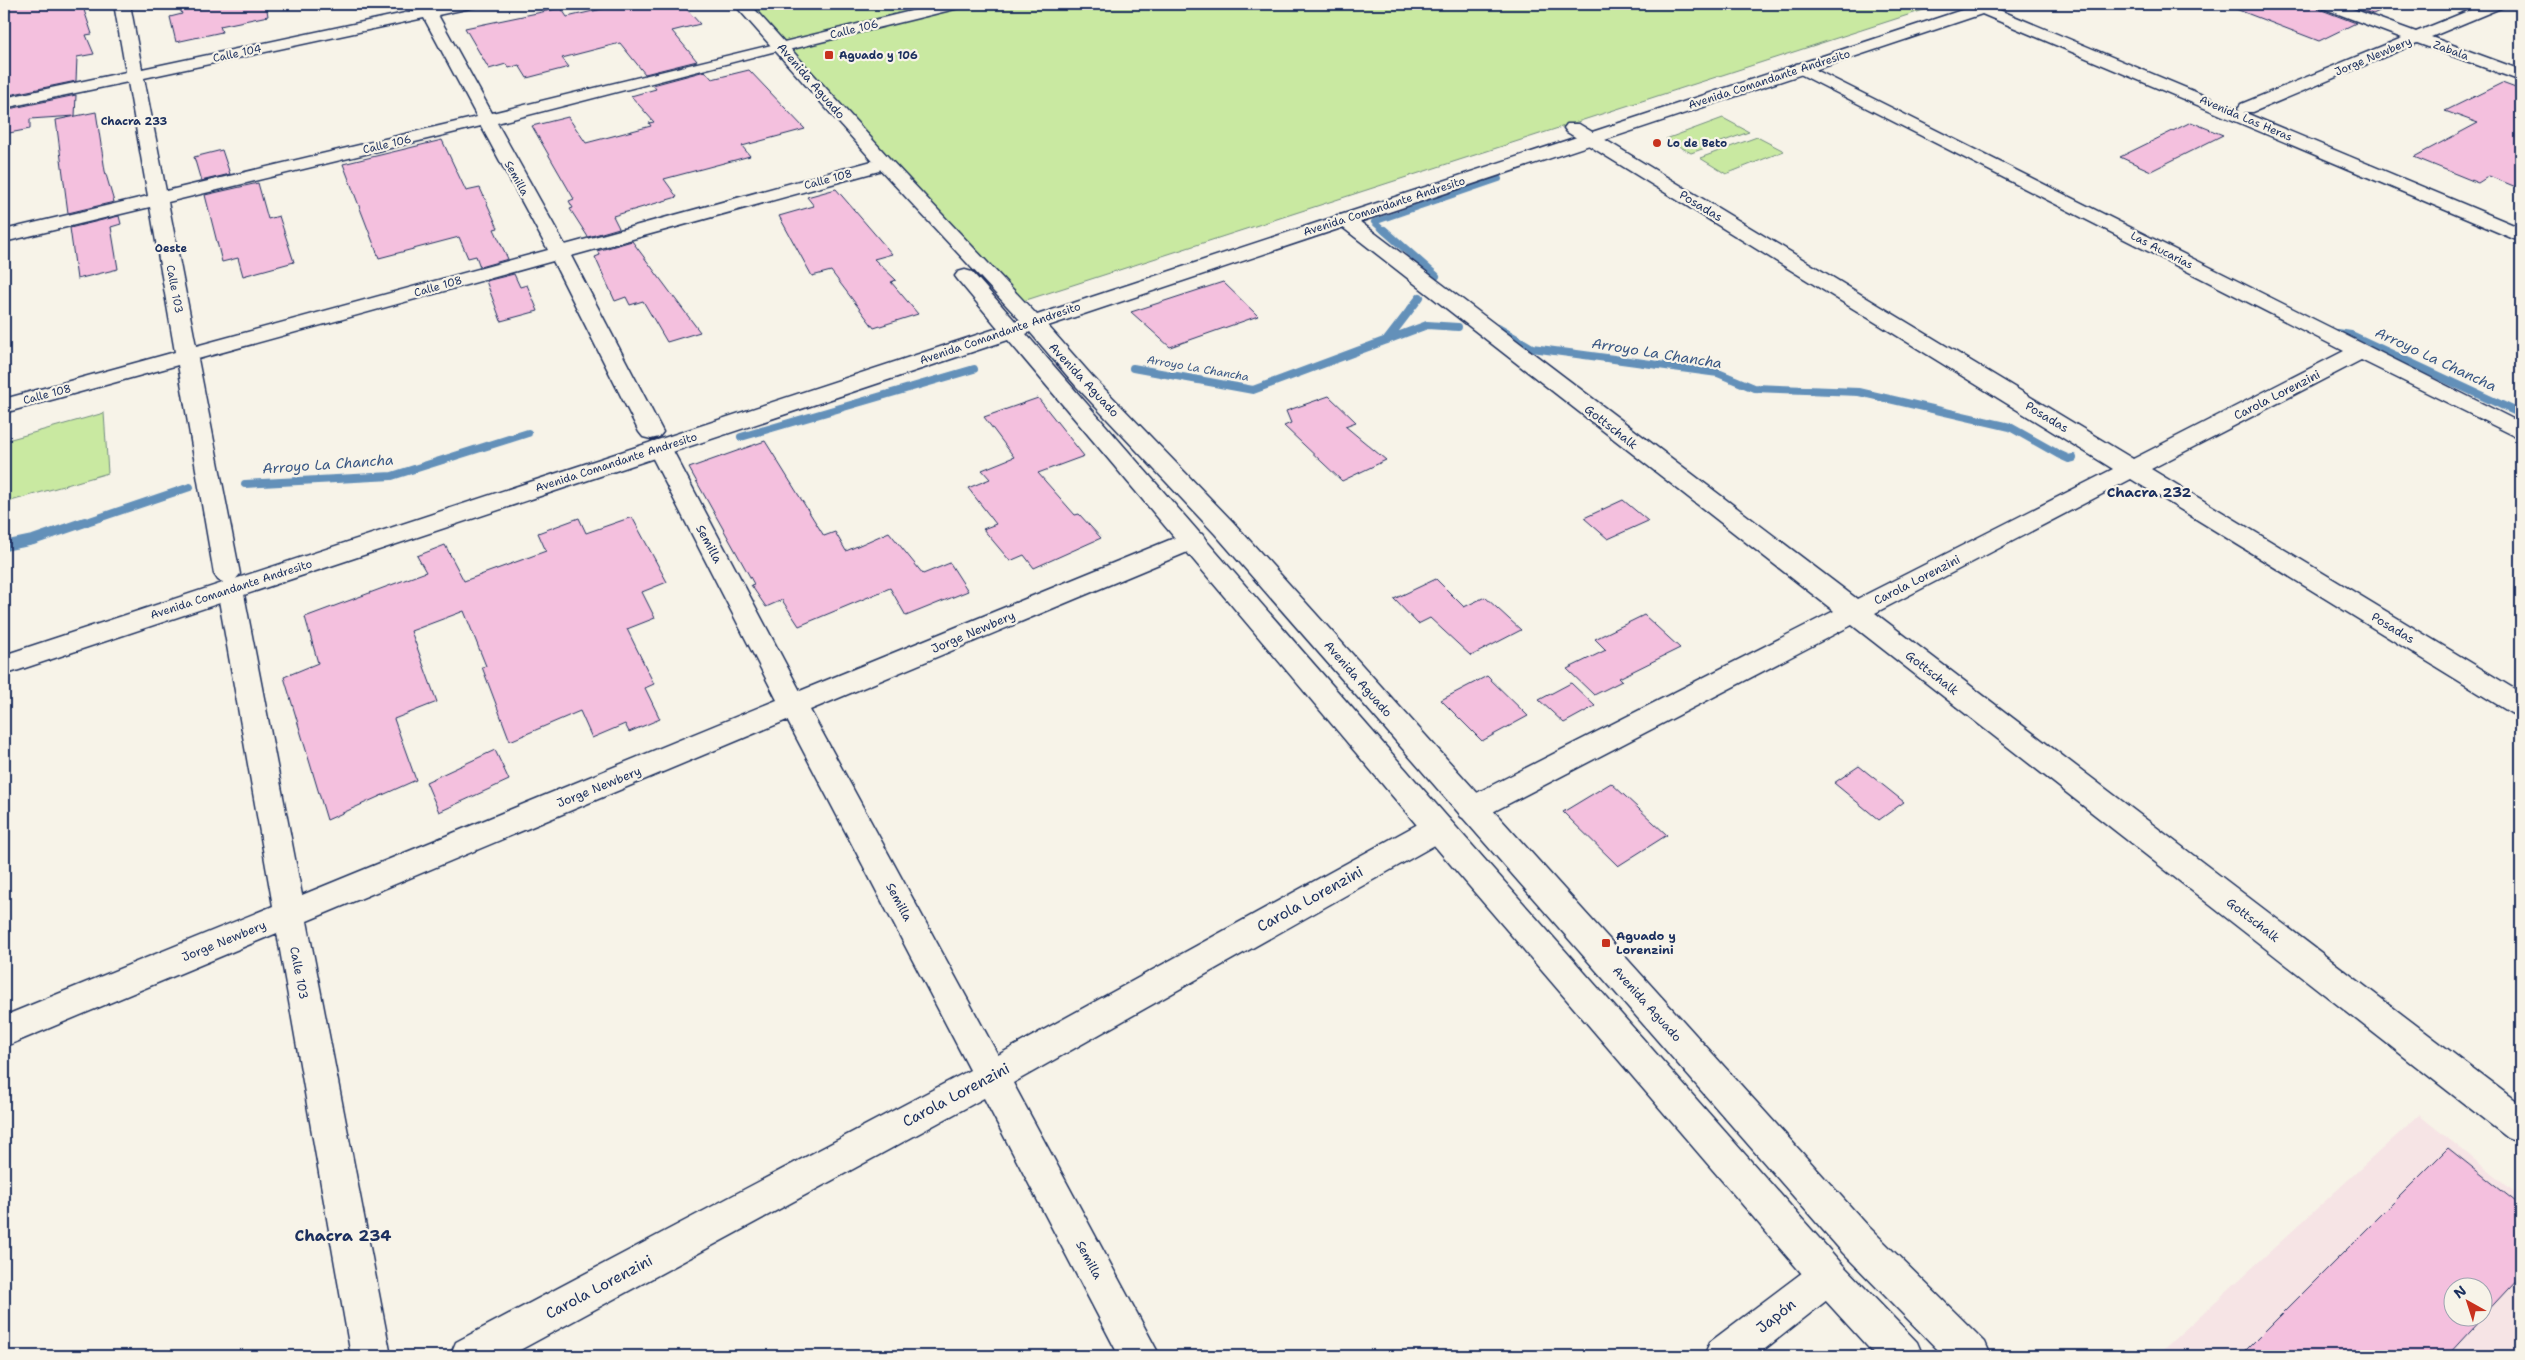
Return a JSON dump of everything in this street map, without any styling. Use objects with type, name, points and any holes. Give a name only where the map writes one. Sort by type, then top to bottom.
[{"type":"street","name":"Calle 103","points":[[122,4],[229,582],[288,915],[372,1356]]},
{"type":"street","name":"Calle 104","points":[[4,103],[426,8],[470,4]]},
{"type":"street","name":"Avenida Aguado","points":[[729,4],[774,48],[884,163],[1016,319],[1193,540],[1438,828],[1828,1276],[1903,1356]]},
{"type":"street","name":"Avenida Aguado","points":[[742,4],[774,48],[872,167],[1016,319],[1224,528],[1856,1240],[1971,1356]]},
{"type":"street","name":"Calle 106","points":[[4,236],[958,4]]},
{"type":"street","name":"Avenida Comandante Andresito","points":[[4,665],[229,582],[1016,319],[1581,133],[1955,4]]},
{"type":"street","name":"Avenida Las Heras","points":[[2002,4],[2521,225]]},
{"type":"street","name":"Zabala","points":[[2325,4],[2521,76]]},
{"type":"street","name":"Jorge Newbery","points":[[2248,108],[2498,4]]},
{"type":"street","name":"Avenida Comandante Andresito","points":[[1016,319],[1344,219],[1581,133],[1802,68],[1983,5]]},
{"type":"street","name":"Avenida Las Heras","points":[[1983,5],[2521,235]]},
{"type":"street","name":"Semilla","points":[[426,8],[558,253],[794,706],[1140,1356]]},
{"type":"street","name":"Las Aucarias","points":[[1802,68],[2521,432]]},
{"type":"street","name":"Posadas","points":[[1581,133],[2521,706]]},
{"type":"street","name":"Calle 108","points":[[4,406],[872,167]]},
{"type":"street","name":"Gottschalk","points":[[1344,219],[2521,1126]]},
{"type":"street","name":"Carola Lorenzini","points":[[1472,809],[2361,351]]},
{"type":"street","name":"Jorge Newbery","points":[[4,1032],[1193,540]]},
{"type":"street","name":"Avenida Comandante Andresito","points":[[4,646],[229,582]]},
{"type":"street","name":"Carola Lorenzini","points":[[470,1356],[992,1076],[1438,828]]},
{"type":"street","name":"Japón","points":[[1724,1356],[1828,1276]]},
{"type":"shaded area","points":[[2419,1115],[2521,1197],[2521,1356],[2156,1356]]},
{"type":"green space","points":[[748,4],[1942,4],[1017,303]]},
{"type":"green space","points":[[1723,118],[1749,132],[1691,153],[1666,139]]},
{"type":"green space","points":[[1757,137],[1784,151],[1726,174],[1700,158]]},
{"type":"green space","points":[[104,413],[108,473],[4,503],[4,441]]},
{"type":"building","points":[[4,4],[82,4],[92,34],[86,35],[94,54],[77,57],[76,81],[4,96]]},
{"type":"building","points":[[178,4],[266,4],[268,16],[220,26],[222,32],[176,42],[170,17],[182,14]]},
{"type":"building","points":[[624,4],[682,4],[700,24],[672,31],[697,61],[645,74],[620,43],[562,58],[569,67],[527,78],[519,65],[509,68],[506,64],[489,69],[465,28],[561,8],[567,17]]},
{"type":"building","points":[[2228,4],[2315,4],[2319,9],[2356,23],[2319,41],[2228,6]]},
{"type":"building","points":[[2344,4],[2394,4],[2373,14]]},
{"type":"building","points":[[749,70],[805,129],[742,146],[750,156],[664,179],[677,197],[613,216],[619,228],[588,237],[570,209],[573,208],[569,201],[574,199],[532,126],[568,117],[586,143],[651,126],[649,123],[654,122],[631,96],[656,89],[653,85],[705,71],[712,79]]},
{"type":"building","points":[[2502,83],[2521,90],[2521,189],[2489,176],[2478,183],[2414,157],[2478,123],[2445,111]]},
{"type":"building","points":[[76,95],[75,116],[30,119],[30,129],[4,134],[4,110]]},
{"type":"building","points":[[96,112],[105,171],[114,202],[68,213],[56,120]]},
{"type":"building","points":[[2191,122],[2223,135],[2151,171],[2120,157]]},
{"type":"building","points":[[442,140],[466,191],[480,188],[498,228],[494,229],[508,259],[480,267],[476,256],[468,258],[459,237],[379,258],[343,164]]},
{"type":"building","points":[[222,150],[230,174],[201,181],[194,157]]},
{"type":"building","points":[[258,183],[268,219],[279,216],[294,262],[243,276],[238,258],[222,262],[205,195]]},
{"type":"building","points":[[836,189],[892,254],[874,259],[896,280],[891,282],[918,314],[874,328],[831,271],[812,276],[779,216],[814,206],[807,197]]},
{"type":"building","points":[[119,216],[121,224],[111,227],[118,269],[77,279],[70,228]]},
{"type":"building","points":[[632,241],[700,332],[667,342],[643,301],[630,305],[626,297],[615,301],[595,257],[600,255],[597,251]]},
{"type":"building","points":[[514,274],[520,287],[527,285],[538,311],[501,321],[486,281]]},
{"type":"building","points":[[1223,282],[1258,316],[1170,347],[1131,312]]},
{"type":"building","points":[[1329,396],[1356,422],[1345,426],[1386,460],[1342,481],[1284,426],[1291,423],[1286,411]]},
{"type":"building","points":[[1038,398],[1084,456],[1038,473],[1075,515],[1079,514],[1101,538],[1034,568],[1024,555],[1010,561],[983,529],[996,524],[968,488],[990,479],[982,470],[1014,457],[984,417]]},
{"type":"building","points":[[765,441],[824,536],[835,532],[846,551],[889,532],[923,574],[950,563],[968,591],[906,616],[890,588],[799,626],[782,600],[766,607],[751,585],[754,584],[689,468]]},
{"type":"building","points":[[1623,500],[1648,521],[1608,539],[1584,518]]},
{"type":"building","points":[[632,517],[667,582],[642,592],[655,618],[627,629],[654,684],[645,688],[660,719],[629,732],[625,724],[592,738],[580,711],[510,741],[482,667],[486,666],[464,611],[411,631],[437,702],[394,719],[416,780],[327,820],[284,677],[318,663],[305,617],[426,572],[417,556],[445,545],[464,581],[546,551],[538,533],[579,518],[586,533]]},
{"type":"building","points":[[1436,579],[1464,607],[1485,597],[1521,630],[1471,656],[1430,618],[1418,624],[1394,599]]},
{"type":"building","points":[[1644,615],[1680,648],[1619,678],[1622,681],[1594,695],[1567,669],[1606,650],[1595,639]]},
{"type":"building","points":[[1487,676],[1528,716],[1482,741],[1441,700]]},
{"type":"building","points":[[1571,683],[1595,706],[1564,723],[1539,700]]},
{"type":"building","points":[[495,750],[509,780],[439,812],[426,782]]},
{"type":"building","points":[[1859,766],[1904,802],[1879,820],[1834,783]]},
{"type":"building","points":[[1611,783],[1667,835],[1618,866],[1563,812]]},
{"type":"building","points":[[2448,1148],[2521,1206],[2521,1275],[2492,1306],[2492,1278],[2442,1278],[2442,1328],[2473,1328],[2447,1356],[2240,1356]]},
{"type":"waterway","points":[[1385,232],[1374,222],[1499,179]]},
{"type":"waterway","points":[[1384,230],[1436,276]]},
{"type":"waterway","points":[[1387,340],[1420,297]]},
{"type":"waterway","name":"Arroyo La Chancha","points":[[1387,340],[1427,325],[1458,327]]},
{"type":"waterway","name":"Arroyo La Chancha","points":[[1498,328],[1532,348],[1718,373],[1754,388],[1859,392],[2010,427],[2058,454],[2069,459],[2073,458]]},
{"type":"waterway","name":"Arroyo La Chancha","points":[[2338,333],[2351,335],[2521,414]]},
{"type":"waterway","name":"Arroyo La Chancha","points":[[1133,368],[1253,390],[1387,340]]},
{"type":"waterway","name":"Arroyo La Chancha","points":[[741,437],[974,369]]},
{"type":"waterway","name":"Arroyo La Chancha","points":[[245,484],[392,476],[528,433]]},
{"type":"waterway","name":"Arroyo La Chancha","points":[[81,524],[190,487]]},
{"type":"waterway","name":"Arroyo La Chancha","points":[[4,546],[33,540],[85,522]]},
{"type":"place","name":"Aguado y 106","points":[[829,55]]},
{"type":"place","name":"Lo de Beto","points":[[1657,143]]},
{"type":"place","name":"Aguado y Lorenzini","points":[[1606,943]]},
{"type":"district","name":"Chacra 233","points":[[134,121]]},
{"type":"district","name":"Oeste","points":[[171,248]]},
{"type":"district","name":"Chacra 232","points":[[2149,492]]},
{"type":"district","name":"Chacra 234","points":[[343,1235]]}]
